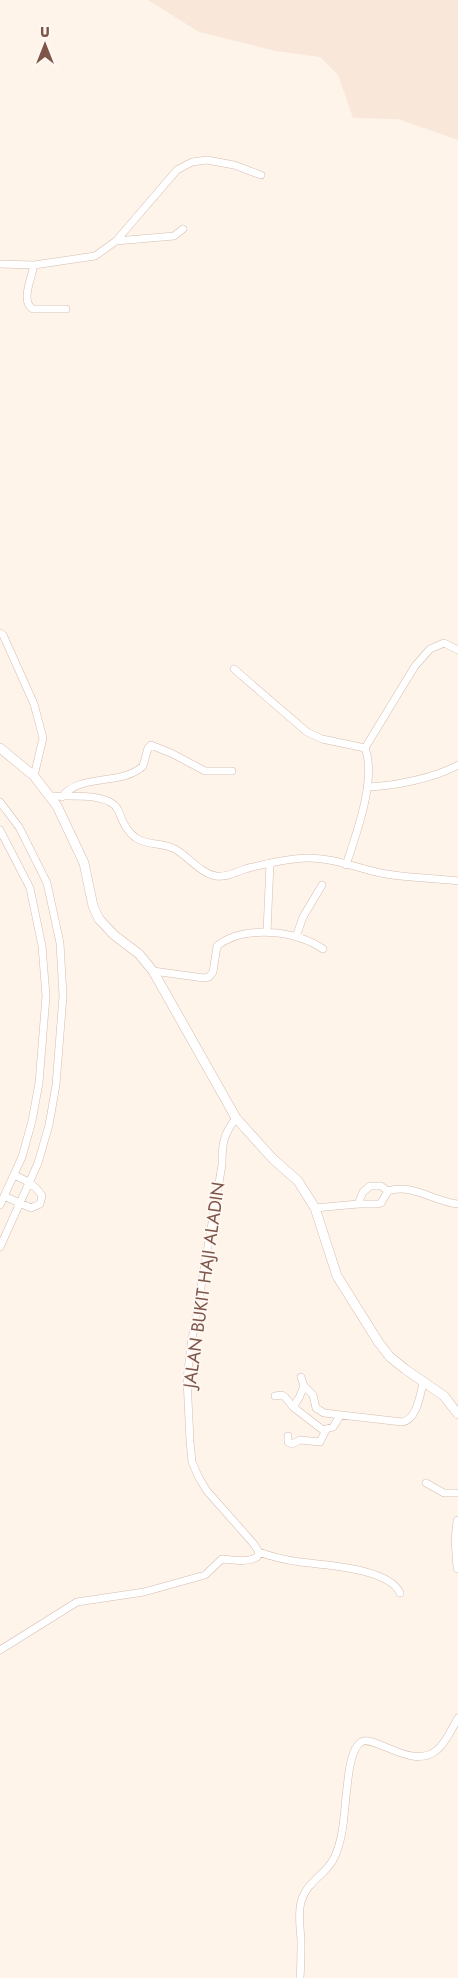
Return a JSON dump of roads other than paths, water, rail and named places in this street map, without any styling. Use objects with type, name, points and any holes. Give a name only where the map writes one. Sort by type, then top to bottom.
[{"type":"street","points":[[0,264],[34,265],[95,256],[116,241],[177,170],[192,162],[207,160],[234,165],[261,175]]},
{"type":"street","points":[[116,241],[174,236],[184,229]]},
{"type":"street","points":[[34,265],[27,303],[29,307],[33,310],[66,309]]},
{"type":"street","points":[[1,636],[34,704],[43,738],[34,776]]},
{"type":"street","points":[[364,748],[415,666],[430,649],[444,643],[458,650]]},
{"type":"street","points":[[234,669],[308,732],[322,739],[364,748],[367,753],[368,787],[346,865]]},
{"type":"street","points":[[62,796],[68,790],[85,783],[119,778],[135,772],[143,766],[148,748],[151,745],[205,771],[232,771]]},
{"type":"street","points":[[0,748],[34,776],[51,796],[68,827],[84,863],[93,906],[98,919],[139,954],[153,971],[236,1118],[273,1159],[298,1181],[315,1208],[337,1276],[363,1319],[390,1356],[423,1383],[444,1396],[458,1414]]},
{"type":"street","points":[[368,787],[387,786],[413,780],[448,770],[458,765]]},
{"type":"street","points":[[51,796],[78,796],[107,800],[118,808],[124,826],[134,836],[148,844],[168,846],[176,849],[215,876],[228,875],[270,863],[312,858],[403,877],[458,881]]},
{"type":"street","points":[[0,802],[19,827],[47,883],[60,944],[63,996],[56,1085],[49,1125],[38,1163],[0,1247]]},
{"type":"street","points":[[0,830],[30,888],[42,946],[46,996],[39,1083],[22,1157],[0,1205]]},
{"type":"street","points":[[266,932],[270,863]]},
{"type":"street","points":[[296,937],[303,917],[322,885]]},
{"type":"street","points":[[153,971],[204,978],[209,976],[213,972],[215,950],[221,942],[241,934],[266,932],[296,937],[311,942],[323,949]]},
{"type":"street","name":"JALAN BUKIT HAJI ALADIN","points":[[236,1118],[227,1130],[223,1142],[222,1165],[191,1345],[187,1380],[187,1406],[192,1462],[199,1478],[207,1491],[253,1543],[258,1552]]},
{"type":"street","points":[[4,1196],[32,1208],[40,1204],[42,1196],[38,1190],[29,1182],[14,1175]]},
{"type":"street","points":[[358,1204],[363,1192],[370,1186],[381,1186],[388,1191]]},
{"type":"street","points":[[315,1208],[381,1203],[388,1191],[394,1189],[410,1189],[458,1204]]},
{"type":"street","points":[[301,1377],[304,1386],[313,1395],[315,1404],[320,1411],[340,1416],[358,1416],[406,1422],[414,1414],[423,1383]]},
{"type":"street","points":[[293,1407],[304,1386]]},
{"type":"street","points":[[275,1396],[282,1395],[312,1423],[326,1430]]},
{"type":"street","points":[[288,1436],[288,1442],[292,1444],[300,1440],[320,1442],[326,1430],[333,1426],[340,1416]]},
{"type":"street","points":[[426,1482],[444,1493],[458,1493]]},
{"type":"street","points":[[458,1521],[456,1540],[458,1568]]},
{"type":"street","points":[[0,1650],[76,1602],[144,1592],[206,1575],[222,1559],[253,1559],[257,1557],[258,1552],[270,1556],[328,1565],[380,1577],[393,1583],[400,1592]]},
{"type":"street","points":[[300,1978],[299,1926],[301,1902],[311,1883],[333,1861],[337,1850],[345,1810],[350,1764],[356,1748],[361,1743],[368,1741],[394,1752],[410,1756],[431,1753],[438,1750],[458,1718]]}]
